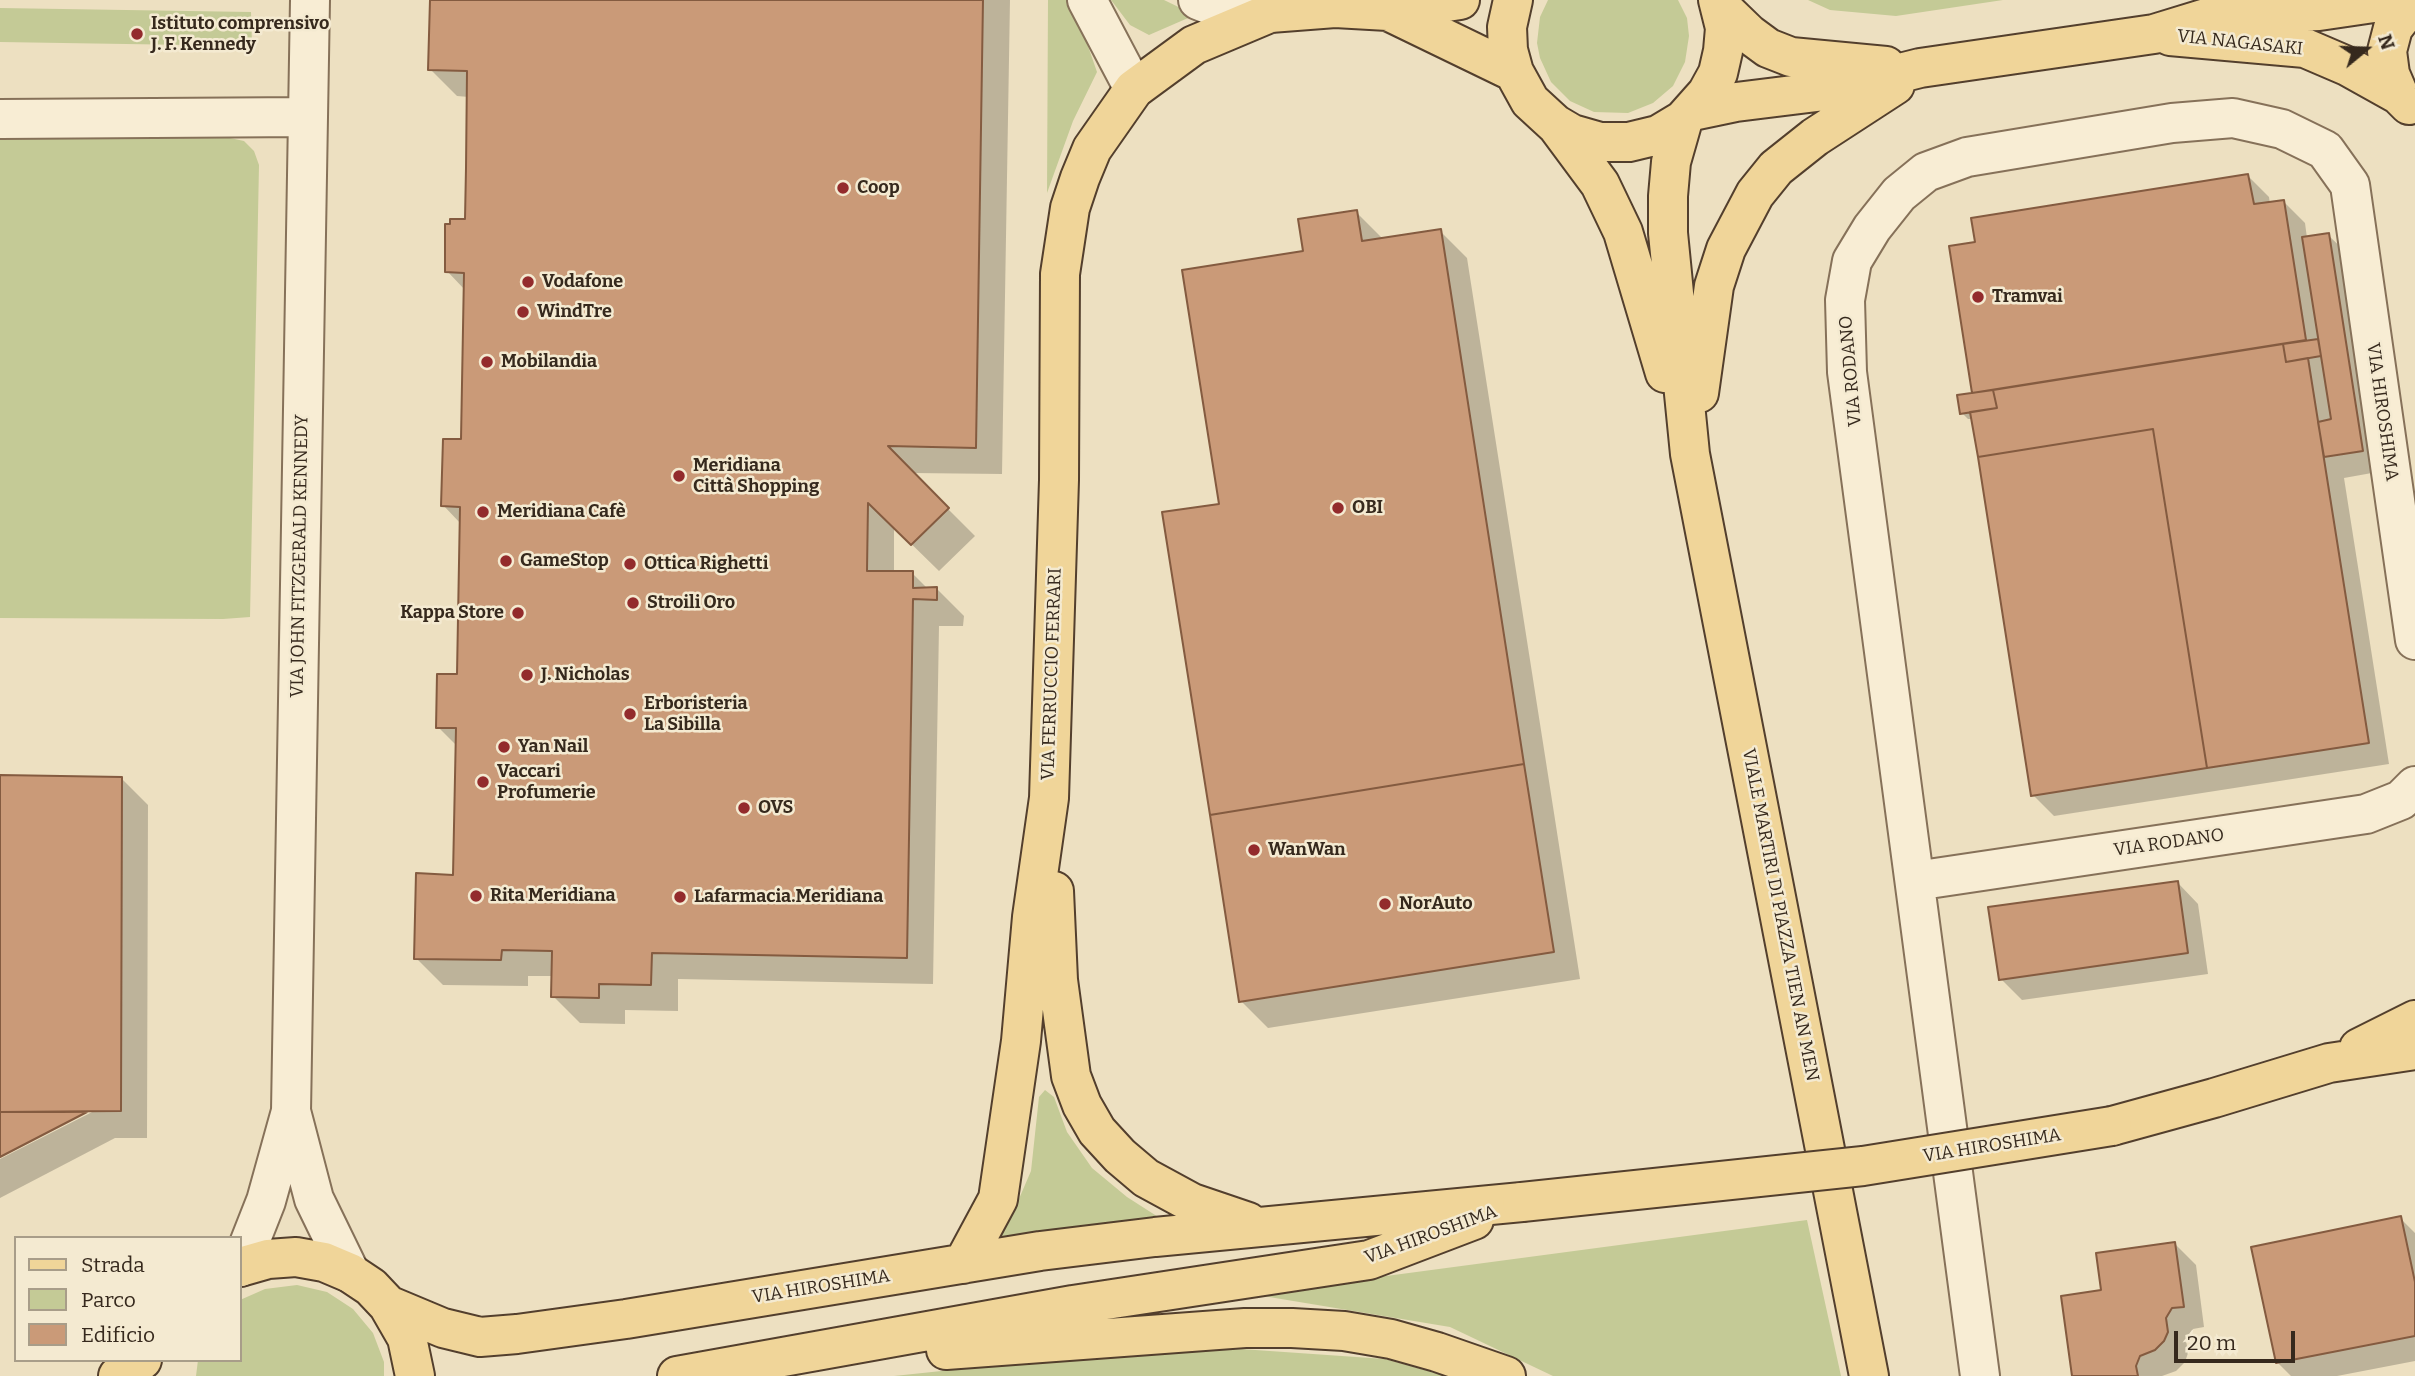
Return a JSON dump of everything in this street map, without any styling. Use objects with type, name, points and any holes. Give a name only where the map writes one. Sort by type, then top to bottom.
[{"type":"main road","points":[[1270,13],[1361,8],[1388,11],[1460,0]]},
{"type":"main road","name":"VIALE MARTIRI DI PIAZZA TIEN AN MEN","points":[[1513,0],[1507,27],[1508,50],[1514,72],[1530,102],[1555,124],[1572,134],[1600,142],[1629,142],[1658,135],[1688,116],[1707,93],[1718,73],[1725,29],[1719,3]]},
{"type":"main road","name":"VIA NAGASAKI","points":[[1688,116],[1736,102],[1833,90],[1920,68],[2154,34],[2216,15],[2319,11],[2394,0]]},
{"type":"main road","name":"VIA NAGASAKI","points":[[1719,3],[1749,34],[1768,48],[1791,57],[1920,68]]},
{"type":"main road","name":"VIA NAGASAKI","points":[[2407,102],[2390,74],[2388,51],[2393,29],[2415,4]]},
{"type":"main road","points":[[1388,11],[1514,72]]},
{"type":"main road","name":"VIA FERRUCCIO FERRARI","points":[[963,1264],[998,1199],[1021,1041],[1031,917],[1049,798],[1059,480],[1060,274],[1070,208],[1092,149],[1134,89],[1194,45],[1270,13]]},
{"type":"main road","name":"VIA NAGASAKI","points":[[2154,34],[2305,48],[2347,66],[2407,102]]},
{"type":"main road","points":[[1690,454],[1714,286],[1726,249],[1755,194],[1776,168],[1815,137],[1920,68]]},
{"type":"main road","name":"VIALE MARTIRI DI PIAZZA TIEN AN MEN","points":[[1688,116],[1671,162],[1668,233],[1690,454],[1869,1376]]},
{"type":"main road","name":"VIALE MARTIRI DI PIAZZA TIEN AN MEN","points":[[1555,124],[1600,184],[1623,232],[1690,454]]},
{"type":"main road","name":"VIA HIROSHIMA","points":[[1049,798],[1058,980],[1072,1076],[1082,1105],[1097,1131],[1120,1156],[1146,1178],[1192,1203],[1260,1226]]},
{"type":"main road","name":"VIA HIROSHIMA","points":[[2329,1063],[2415,1020]]},
{"type":"main road","name":"VIA HIROSHIMA","points":[[388,1305],[443,1328],[480,1337],[626,1319],[963,1264],[1154,1237],[1863,1166],[2112,1126],[2329,1063],[2415,1050]]},
{"type":"main road","name":"VIA HIROSHIMA","points":[[677,1376],[1073,1305],[1369,1260],[1522,1202]]},
{"type":"main road","name":"VIA HIROSHIMA","points":[[242,1266],[268,1259],[296,1257],[324,1262],[350,1273],[371,1287],[388,1305],[407,1338],[415,1376]]},
{"type":"main road","points":[[793,1355],[890,1353],[1245,1328],[1292,1328],[1344,1331],[1391,1339],[1506,1376]]},
{"type":"main road","points":[[118,1376],[139,1362]]},
{"type":"street","name":"VIA JOHN FITZGERALD KENNEDY","points":[[242,1262],[265,1201],[291,1111],[310,0]]},
{"type":"street","points":[[1087,0],[1134,89]]},
{"type":"street","points":[[1198,0],[1213,6],[1270,13]]},
{"type":"street","points":[[0,119],[307,117]]},
{"type":"street","name":"VIA RODANO","points":[[1980,1376],[1847,372],[1845,300],[1852,261],[1872,228],[1899,194],[1926,172],[1967,157],[2172,123],[2233,118],[2282,129],[2325,150],[2350,185]]},
{"type":"street","name":"VIA HIROSHIMA","points":[[2350,185],[2406,516],[2415,640]]},
{"type":"street","name":"VIA RODANO","points":[[1915,881],[2366,814],[2401,800],[2415,786]]},
{"type":"street","name":"VIA JOHN FITZGERALD KENNEDY","points":[[291,1111],[314,1199],[350,1273]]},
{"type":"green space","points":[[1048,0],[1072,0],[1097,72],[1073,121],[1047,193]]},
{"type":"green space","points":[[1111,0],[1164,0],[1195,15],[1149,35],[1130,25]]},
{"type":"green space","points":[[1548,0],[1678,0],[1687,18],[1689,36],[1685,62],[1673,86],[1653,103],[1628,113],[1594,112],[1570,101],[1551,82],[1540,58],[1537,43],[1540,17]]},
{"type":"green space","points":[[1808,0],[2003,0],[1896,16],[1830,10]]},
{"type":"green space","points":[[0,8],[251,12],[252,46],[0,42]]},
{"type":"green space","points":[[230,138],[244,141],[254,151],[259,165],[250,617],[0,618],[0,139]]},
{"type":"green space","points":[[1045,1090],[1054,1097],[1067,1132],[1092,1168],[1127,1197],[1166,1222],[989,1248],[1009,1222],[1031,1171],[1039,1097]]},
{"type":"green space","points":[[1807,1220],[1841,1376],[1553,1376],[1450,1327],[1251,1294]]},
{"type":"green space","points":[[297,1285],[327,1292],[353,1309],[373,1333],[384,1362],[384,1376],[196,1376],[198,1362],[242,1362],[242,1299],[265,1289]]},
{"type":"green space","points":[[1241,1349],[1385,1359],[1446,1376],[894,1376],[1084,1356]]},
{"type":"building","name":"Meridiana Città Shopping","points":[[430,0],[983,0],[976,448],[888,446],[949,508],[911,545],[868,503],[867,571],[913,571],[913,588],[937,587],[937,600],[913,599],[907,958],[652,953],[651,985],[599,984],[599,998],[551,997],[552,951],[502,950],[501,960],[414,959],[416,873],[453,875],[456,728],[436,728],[437,674],[457,674],[460,507],[441,506],[443,439],[461,439],[464,273],[445,272],[445,224],[450,224],[450,219],[465,219],[466,168],[467,71],[428,70]]},
{"type":"building","points":[[2248,174],[2254,204],[2284,200],[2306,340],[1972,393],[1949,246],[1975,242],[1971,218]]},
{"type":"building","name":"OBI","points":[[1357,210],[1362,241],[1441,229],[1524,764],[1210,815],[1162,512],[1219,504],[1182,270],[1303,251],[1298,219]]},
{"type":"building","points":[[2329,233],[2363,451],[2324,457],[2318,422],[2331,419],[2302,237]]},
{"type":"building","points":[[2318,339],[2321,356],[2286,362],[2283,344]]},
{"type":"building","points":[[2283,344],[2286,362],[2308,358],[2369,743],[2207,768],[2153,429],[1978,457],[1970,412],[1997,408],[1993,390]]},
{"type":"building","points":[[1993,390],[1997,408],[1960,414],[1957,395]]},
{"type":"building","points":[[2153,429],[2207,768],[2031,796],[1978,457]]},
{"type":"building","name":"NorAuto","points":[[1524,764],[1554,952],[1239,1002],[1210,815]]},
{"type":"building","points":[[0,775],[122,777],[121,1111],[0,1112]]},
{"type":"building","points":[[2178,881],[2188,953],[1999,980],[1988,907]]},
{"type":"building","points":[[0,1112],[87,1112],[0,1157]]},
{"type":"building","points":[[2401,1216],[2415,1282],[2415,1336],[2276,1363],[2251,1247]]},
{"type":"building","points":[[2175,1242],[2184,1307],[2172,1308],[2166,1318],[2168,1332],[2164,1341],[2155,1350],[2140,1356],[2136,1366],[2138,1376],[2072,1376],[2061,1296],[2101,1290],[2096,1253]]},
{"type":"place","name":"Istituto comprensivo J. F. Kennedy","points":[[137,34]]},
{"type":"place","name":"Coop","points":[[843,188]]},
{"type":"place","name":"Vodafone","points":[[528,282]]},
{"type":"place","name":"Tramvai","points":[[1978,297]]},
{"type":"place","name":"WindTre","points":[[523,312]]},
{"type":"place","name":"Mobilandia","points":[[487,362]]},
{"type":"place","name":"Meridiana Città Shopping","points":[[679,476]]},
{"type":"place","name":"OBI","points":[[1338,508]]},
{"type":"place","name":"Meridiana Cafè","points":[[483,512]]},
{"type":"place","name":"GameStop","points":[[506,561]]},
{"type":"place","name":"Ottica Righetti","points":[[630,564]]},
{"type":"place","name":"Stroili Oro","points":[[633,603]]},
{"type":"place","name":"Kappa Store","points":[[518,613]]},
{"type":"place","name":"J. Nicholas","points":[[527,675]]},
{"type":"place","name":"Erboristeria La Sibilla","points":[[630,714]]},
{"type":"place","name":"Yan Nail","points":[[504,747]]},
{"type":"place","name":"Vaccari Profumerie","points":[[483,782]]},
{"type":"place","name":"OVS","points":[[744,808]]},
{"type":"place","name":"WanWan","points":[[1254,850]]},
{"type":"place","name":"Rita Meridiana","points":[[476,896]]},
{"type":"place","name":"Lafarmacia.Meridiana","points":[[680,897]]},
{"type":"place","name":"NorAuto","points":[[1385,904]]}]
